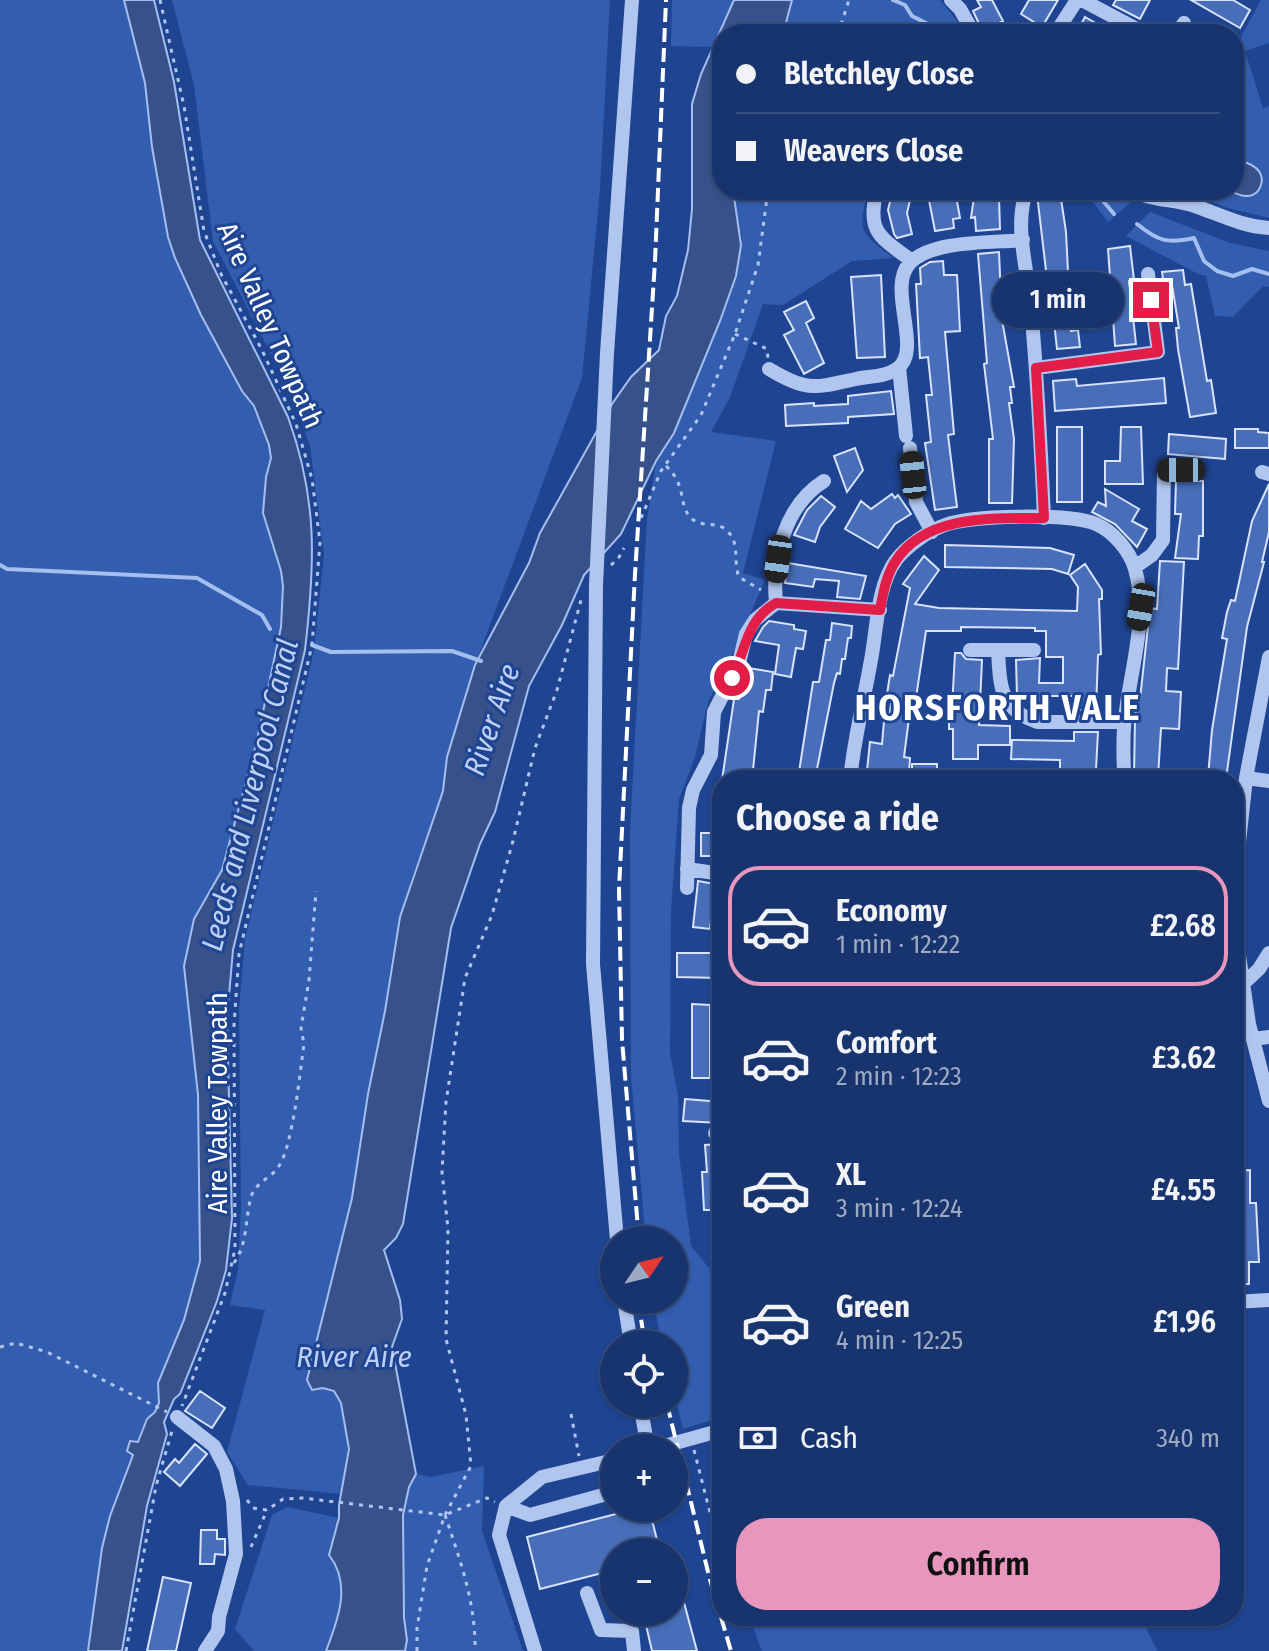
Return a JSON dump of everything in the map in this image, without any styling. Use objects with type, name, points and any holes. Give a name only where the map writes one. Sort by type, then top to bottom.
[{"type":"street","points":[[616,1226],[593,964],[596,585],[607,353],[632,0]]},
{"type":"street","points":[[951,0],[968,24]]},
{"type":"street","points":[[1062,24],[1079,0],[1126,24]]},
{"type":"street","points":[[874,200],[871,214],[874,225],[889,244],[912,261]]},
{"type":"street","points":[[1023,200],[1023,240],[1036,368],[1044,518]]},
{"type":"street","points":[[1163,200],[1194,206],[1246,227],[1269,228]]},
{"type":"street","points":[[932,532],[916,502],[902,393],[899,367],[906,350],[901,277],[912,261],[932,249],[1023,240]]},
{"type":"street","points":[[1036,368],[1158,352],[1148,274]]},
{"type":"street","points":[[769,369],[794,384],[811,387],[832,386],[887,374],[899,367]]},
{"type":"street","points":[[1135,567],[1152,555],[1163,540],[1164,470],[1197,470]]},
{"type":"street","points":[[776,603],[774,584],[787,524],[811,489],[824,481]]},
{"type":"street","points":[[851,770],[885,585],[895,561],[917,541],[947,524],[993,518],[1075,519],[1098,524],[1122,544],[1135,567],[1141,607],[1124,722],[1124,770]]},
{"type":"street","points":[[687,888],[689,808],[693,790],[711,755],[714,712],[739,663],[746,634],[755,620],[776,603],[880,610]]},
{"type":"street","points":[[970,650],[1034,650]]},
{"type":"street","points":[[998,650],[1000,686],[1004,696],[1027,718],[1037,722],[1124,722]]},
{"type":"street","points":[[1244,796],[1269,657]]},
{"type":"street","points":[[1246,778],[1269,781]]},
{"type":"street","points":[[687,869],[712,873]]},
{"type":"street","points":[[1244,983],[1259,969],[1269,953]]},
{"type":"street","points":[[1244,990],[1269,1101]]},
{"type":"street","points":[[1253,1039],[1269,1037]]},
{"type":"street","points":[[1244,1301],[1269,1300]]},
{"type":"street","points":[[177,1417],[214,1446],[226,1469],[233,1501],[236,1554],[218,1631],[205,1651]]},
{"type":"street","points":[[688,1445],[712,1435]]},
{"type":"street","points":[[535,1651],[499,1535],[506,1506],[542,1477],[600,1463]]},
{"type":"street","points":[[506,1506],[530,1515],[600,1496]]},
{"type":"street","points":[[587,1593],[601,1630],[632,1631],[634,1651]]},
{"type":"path","name":"Aire Valley Towpath","points":[[126,1651],[156,1486],[177,1417],[225,1293],[231,1266],[236,1224],[234,1025],[239,954],[312,645],[320,542],[312,479],[296,424],[262,350],[221,274],[204,231],[184,106],[160,0]]},
{"type":"path","points":[[841,24],[849,0]]},
{"type":"path","points":[[641,518],[666,466],[701,415],[735,334],[758,265],[767,200]]},
{"type":"path","points":[[735,334],[767,349]]},
{"type":"path","points":[[666,466],[680,483],[687,513],[695,521],[720,525],[727,531],[735,546],[739,577],[759,588],[776,603]]},
{"type":"path","points":[[417,1651],[417,1628],[427,1566],[445,1515],[471,1466],[466,1415],[446,1339],[448,1229],[442,1172],[446,1102],[465,978],[492,915],[535,748],[557,690]]},
{"type":"path","points":[[231,1266],[238,1257],[245,1236],[252,1195],[259,1182],[279,1167],[287,1149],[304,1044],[301,1028],[309,980],[316,891]]},
{"type":"path","points":[[0,1347],[16,1343],[47,1352],[177,1417]]},
{"type":"path","points":[[571,1414],[581,1468]]},
{"type":"path","points":[[693,1445],[712,1520]]},
{"type":"path","points":[[267,1510],[283,1499],[417,1509],[445,1515],[487,1498],[506,1506]]},
{"type":"path","points":[[445,1515],[470,1595],[475,1651]]},
{"type":"shaded area","points":[[0,0],[124,0],[145,83],[152,147],[168,237],[201,315],[242,391],[254,405],[269,445],[271,458],[263,513],[283,586],[281,627],[256,745],[222,870],[194,919],[184,966],[198,1095],[200,1261],[184,1320],[158,1383],[159,1403],[147,1419],[138,1443],[127,1451],[133,1454],[110,1516],[102,1548],[88,1651],[0,1651]]},
{"type":"shaded area","points":[[172,0],[610,0],[600,189],[582,378],[475,665],[447,757],[443,791],[412,877],[391,962],[352,1198],[307,1380],[336,1393],[342,1402],[347,1427],[347,1457],[341,1494],[248,1485],[227,1452],[265,1310],[230,1305],[238,1270],[241,1207],[239,1009],[245,939],[314,651],[324,554],[310,446],[289,389],[213,241],[194,85]]},
{"type":"shaded area","points":[[672,0],[734,0],[724,24],[712,24],[712,47],[671,46]]},
{"type":"shaded area","points":[[792,0],[940,0],[959,24],[786,24]]},
{"type":"shaded area","points":[[1261,0],[1269,0],[1269,43],[1245,51],[1263,108],[1269,106],[1269,218],[1207,200],[1244,200],[1244,196],[1251,196],[1259,189],[1257,169],[1244,163],[1244,31]]},
{"type":"shaded area","points":[[734,200],[866,200],[864,230],[894,258],[852,261],[783,305],[763,304],[730,397],[711,432],[776,441],[743,573],[765,580],[708,702],[695,757],[679,799],[671,910],[670,1053],[678,1096],[679,1154],[691,1246],[712,1272],[712,1420],[683,1429],[680,1418],[688,1418],[688,1330],[659,1330],[656,1314],[688,1314],[688,1226],[645,1226],[631,1077],[630,830],[647,519],[656,461],[674,433],[736,276],[742,235],[737,227]]},
{"type":"shaded area","points":[[1092,200],[1131,202],[1108,222]]},
{"type":"shaded area","points":[[1150,212],[1230,243],[1269,251],[1269,287],[1263,286],[1233,317],[1215,316],[1206,276],[1126,236]]},
{"type":"shaded area","points":[[484,1466],[482,1531],[523,1651],[405,1651],[403,1515],[409,1487],[416,1474],[431,1477]]},
{"type":"shaded area","points":[[287,1507],[339,1518],[329,1555],[340,1578],[341,1602],[326,1651],[254,1651],[235,1629],[272,1515]]},
{"type":"shaded area","points":[[752,1626],[1146,1626],[1157,1651],[762,1651]]},
{"type":"water","name":"Leeds and Liverpool Canal","points":[[124,0],[154,0],[174,82],[200,240],[288,417],[305,476],[312,560],[305,650],[233,950],[227,1018],[232,1218],[226,1270],[180,1394],[174,1399],[164,1422],[167,1434],[147,1506],[122,1651],[88,1651],[102,1548],[110,1516],[133,1455],[127,1451],[130,1441],[138,1442],[147,1419],[159,1403],[158,1383],[184,1320],[200,1261],[198,1095],[184,966],[194,919],[222,870],[256,745],[281,627],[283,586],[263,513],[271,458],[269,445],[254,406],[242,391],[201,315],[168,237],[152,147],[145,83]]},
{"type":"water","name":"River Aire","points":[[734,0],[792,0],[786,24],[723,24]]},
{"type":"water","name":"River Aire","points":[[712,49],[712,200],[734,200],[741,245],[736,276],[674,433],[656,461],[621,534],[584,575],[562,625],[529,686],[495,812],[480,844],[451,928],[403,1224],[396,1238],[384,1250],[400,1300],[402,1319],[392,1347],[416,1474],[409,1487],[403,1515],[407,1640],[405,1651],[326,1651],[341,1602],[340,1578],[329,1555],[339,1518],[349,1449],[341,1403],[334,1391],[323,1388],[312,1390],[307,1380],[352,1198],[400,917],[443,791],[447,757],[475,665],[529,563],[540,533],[612,404],[631,377],[659,350],[666,316],[677,296],[688,250],[692,209],[692,104]]},
{"type":"water","points":[[1244,162],[1258,170],[1262,178],[1256,193],[1244,196]]},
{"type":"building","points":[[977,0],[992,0],[1003,21],[979,24],[973,11],[981,7]]},
{"type":"building","points":[[1029,0],[1058,0],[1044,24],[1037,24],[1021,14]]},
{"type":"building","points":[[1116,0],[1150,0],[1140,19],[1113,5]]},
{"type":"building","points":[[1191,0],[1233,0],[1250,10],[1242,24],[1233,24]]},
{"type":"building","points":[[1085,17],[1097,24],[1081,24]]},
{"type":"building","points":[[890,200],[910,200],[907,213],[912,234],[897,238],[888,210]]},
{"type":"building","points":[[929,200],[957,200],[960,218],[953,219],[954,228],[935,231]]},
{"type":"building","points":[[974,200],[999,200],[1000,229],[976,231],[975,217],[971,218]]},
{"type":"building","points":[[1038,200],[1061,200],[1071,331],[1078,330],[1080,347],[1057,349],[1054,322],[1050,323],[1048,314]]},
{"type":"building","points":[[1130,246],[1134,280],[1129,281],[1136,344],[1115,346],[1108,249]]},
{"type":"building","points":[[999,252],[1002,320],[1014,387],[1010,387],[1012,403],[1009,403],[1014,439],[1012,503],[989,503],[989,439],[993,439],[984,364],[987,363],[978,254]]},
{"type":"building","points":[[943,261],[944,275],[957,275],[960,331],[945,332],[954,434],[948,435],[957,507],[935,510],[925,443],[931,442],[926,395],[932,395],[928,357],[920,358],[916,284],[921,284],[920,268],[930,262]]},
{"type":"building","points":[[1183,270],[1185,285],[1191,284],[1207,381],[1211,380],[1216,413],[1190,417],[1178,349],[1176,328],[1179,328],[1172,285],[1164,286],[1162,272]]},
{"type":"building","points":[[881,275],[885,357],[857,358],[851,277]]},
{"type":"building","points":[[806,301],[814,318],[806,323],[824,363],[804,374],[784,335],[794,330],[784,312]]},
{"type":"building","points":[[1164,378],[1166,403],[1055,411],[1053,381],[1076,379],[1077,386]]},
{"type":"building","points":[[891,391],[894,414],[848,417],[848,423],[786,426],[785,405],[848,404],[848,396]]},
{"type":"building","points":[[1057,427],[1082,427],[1082,502],[1057,502]]},
{"type":"building","points":[[1121,427],[1141,427],[1143,484],[1105,484],[1105,461],[1120,461]]},
{"type":"building","points":[[1235,429],[1258,429],[1258,432],[1269,433],[1269,448],[1235,448]]},
{"type":"building","points":[[1169,434],[1226,439],[1225,459],[1168,454]]},
{"type":"building","points":[[855,448],[863,470],[847,492],[834,456]]},
{"type":"building","points":[[1176,480],[1203,481],[1203,536],[1199,536],[1198,559],[1175,558],[1181,514],[1175,514]]},
{"type":"building","points":[[1269,484],[1269,532],[1247,627],[1227,770],[1209,770],[1227,639],[1222,638],[1231,600],[1235,601],[1252,521]]},
{"type":"building","points":[[1105,489],[1139,509],[1132,521],[1147,529],[1137,547],[1115,524],[1092,512],[1098,502],[1106,506]]},
{"type":"building","points":[[892,494],[895,498],[898,495],[911,514],[895,524],[878,548],[845,529],[861,501],[871,509]]},
{"type":"building","points":[[821,496],[835,507],[820,527],[815,542],[794,535],[807,510]]},
{"type":"building","points":[[945,545],[1050,548],[1074,555],[1068,574],[1052,569],[945,567]]},
{"type":"building","points":[[924,556],[939,570],[915,604],[939,608],[1077,611],[1078,587],[1070,575],[1085,564],[1102,590],[1102,599],[1099,599],[1101,654],[1098,655],[1096,710],[1074,710],[1074,696],[1039,696],[1039,701],[1020,701],[1017,697],[1016,660],[1040,658],[1039,683],[1063,683],[1063,657],[1046,657],[1046,631],[1035,631],[1035,628],[961,627],[961,631],[926,631],[904,757],[910,758],[909,770],[867,770],[870,742],[882,744],[884,721],[889,721],[892,694],[887,694],[890,675],[893,676],[910,588],[903,584]]},
{"type":"building","points":[[1160,561],[1184,562],[1178,669],[1167,668],[1166,691],[1181,692],[1179,729],[1161,728],[1158,770],[1134,770],[1135,716],[1140,699],[1150,608],[1157,609]]},
{"type":"building","points":[[788,563],[866,576],[860,599],[837,597],[839,581],[815,579],[813,587],[785,583]]},
{"type":"building","points":[[769,621],[794,625],[794,629],[806,631],[803,649],[796,648],[791,677],[775,674],[779,645],[755,641]]},
{"type":"building","points":[[832,623],[852,626],[845,659],[842,659],[840,674],[837,673],[834,683],[817,770],[799,770],[813,682],[819,682],[826,640],[830,640]]},
{"type":"building","points":[[955,653],[961,653],[966,659],[982,660],[979,725],[1010,726],[1010,745],[978,745],[978,759],[953,759],[949,707],[952,708]]},
{"type":"building","points":[[748,668],[773,672],[771,690],[766,690],[763,712],[759,711],[753,770],[723,770],[734,699],[739,699],[742,679],[747,678]]},
{"type":"building","points":[[1074,732],[1098,732],[1096,769],[1060,770],[1060,760],[1011,759],[1012,740],[1074,741]]},
{"type":"building","points":[[912,764],[937,764],[937,770],[912,770]]},
{"type":"building","points":[[701,833],[712,833],[712,856],[701,856]]},
{"type":"building","points":[[698,881],[712,883],[710,929],[693,927]]},
{"type":"building","points":[[677,953],[712,953],[712,978],[677,977]]},
{"type":"building","points":[[692,1004],[710,1005],[710,1078],[692,1078]]},
{"type":"building","points":[[685,1099],[712,1101],[712,1123],[683,1121]]},
{"type":"building","points":[[705,1145],[712,1145],[712,1210],[704,1210],[702,1172],[707,1172]]},
{"type":"building","points":[[1244,1170],[1250,1170],[1250,1203],[1256,1203],[1259,1262],[1249,1262],[1249,1284],[1244,1284]]},
{"type":"building","points":[[200,1391],[225,1408],[212,1428],[185,1411]]},
{"type":"building","points":[[195,1444],[207,1454],[180,1486],[164,1472],[175,1459],[179,1463]]},
{"type":"building","points":[[600,1518],[600,1522],[652,1522],[656,1538],[600,1538],[600,1574],[540,1589],[527,1537]]},
{"type":"building","points":[[201,1530],[217,1530],[217,1539],[225,1539],[225,1555],[215,1554],[214,1564],[200,1564]]},
{"type":"building","points":[[163,1577],[191,1583],[176,1651],[147,1651]]},
{"type":"building","points":[[688,1617],[697,1651],[652,1651],[646,1626],[688,1626]]},
{"type":"waterway","points":[[893,0],[905,5],[912,16],[928,24]]},
{"type":"waterway","points":[[1102,200],[1114,214]]},
{"type":"waterway","points":[[1137,224],[1163,240],[1194,238],[1204,261],[1217,271],[1233,276],[1252,269],[1269,274]]},
{"type":"waterway","name":"Leeds and Liverpool Canal","points":[[0,565],[7,569],[197,578],[262,615],[270,629]]},
{"type":"waterway","name":"Leeds and Liverpool Canal","points":[[312,645],[331,652],[452,651],[481,661]]},
{"type":"railway","points":[[638,1226],[622,1040],[619,889],[655,261],[666,0]]},
{"type":"railway","points":[[640,1314],[643,1330]]},
{"type":"railway","points":[[670,1418],[712,1587]]},
{"type":"railway","points":[[724,1626],[731,1651]]},
{"type":"district","name":"HORSFORTH VALE","points":[[998,707]]},
{"type":"route","points":[[732,678],[744,649],[746,634],[755,620],[776,603],[880,610],[885,585],[895,561],[932,532],[947,524],[993,518],[1044,518],[1036,368],[1158,352],[1151,300]]}]
